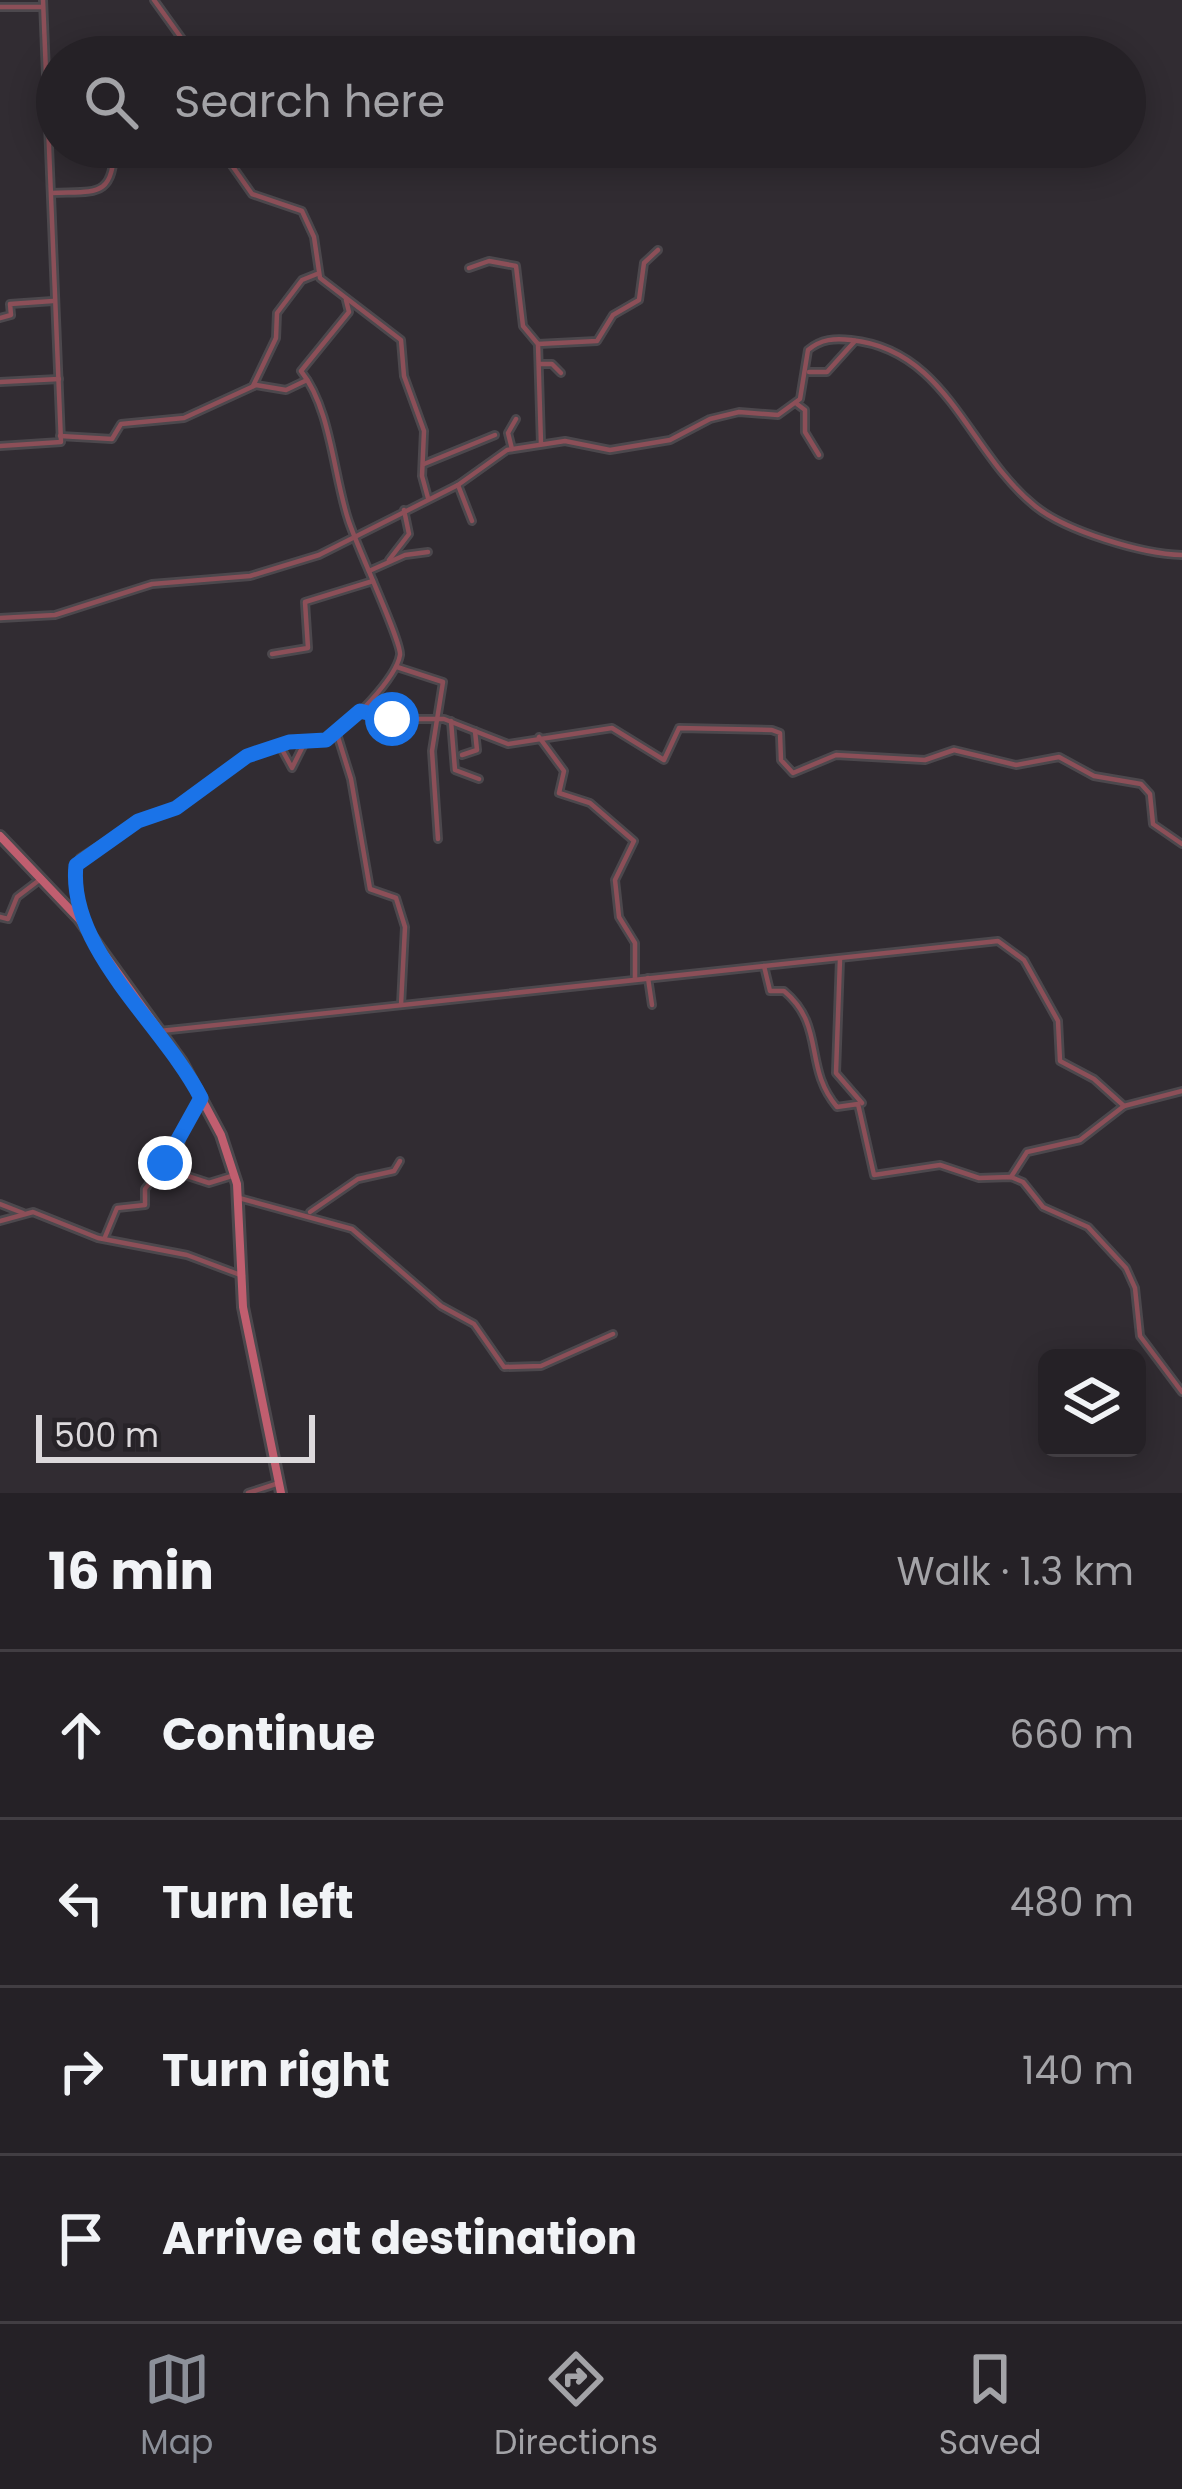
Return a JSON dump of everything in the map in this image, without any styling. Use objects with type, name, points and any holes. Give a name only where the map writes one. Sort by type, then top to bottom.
[{"type":"street","points":[[154,0],[180,36]]},
{"type":"street","points":[[0,7],[43,3],[44,36]]},
{"type":"street","points":[[0,446],[58,445],[60,436],[49,168]]},
{"type":"street","points":[[50,193],[88,193],[106,185],[113,168]]},
{"type":"street","points":[[234,168],[252,194],[302,211],[314,237],[316,274],[401,340],[404,376],[424,431],[427,500]]},
{"type":"street","points":[[538,344],[597,341],[613,315],[639,300],[644,263],[658,250]]},
{"type":"street","points":[[469,268],[494,260],[516,266],[523,326],[538,344],[541,445]]},
{"type":"street","points":[[253,386],[276,338],[277,313],[304,278],[316,274]]},
{"type":"street","points":[[79,919],[75,878],[80,858],[138,821],[176,808],[238,761],[279,744],[337,734],[397,667],[400,642],[356,540],[302,369],[340,327],[349,312],[346,300]]},
{"type":"street","points":[[0,319],[11,316],[11,304],[54,302]]},
{"type":"street","points":[[806,374],[827,372],[855,340]]},
{"type":"street","points":[[0,618],[65,613],[157,583],[250,576],[356,540],[404,510],[458,485],[512,449],[565,441],[610,450],[670,440],[739,412],[775,416],[797,404],[812,346],[855,340],[896,350],[922,369],[936,391],[958,406],[998,469],[1037,508],[1131,548],[1182,555]]},
{"type":"street","points":[[539,364],[551,363],[561,373]]},
{"type":"street","points":[[0,382],[58,379]]},
{"type":"street","points":[[60,436],[113,439],[121,424],[192,416],[253,386],[286,391],[309,380]]},
{"type":"street","points":[[797,404],[805,410],[809,444],[819,455]]},
{"type":"street","points":[[512,449],[508,433],[516,419]]},
{"type":"street","points":[[424,464],[495,435]]},
{"type":"street","points":[[458,485],[472,521]]},
{"type":"street","points":[[389,560],[409,534],[404,510]]},
{"type":"street","points":[[369,571],[389,560],[428,552]]},
{"type":"street","points":[[272,653],[308,648],[305,602],[373,581]]},
{"type":"street","points":[[397,667],[442,679],[441,718],[432,751],[438,838]]},
{"type":"street","points":[[360,711],[392,719],[441,718],[508,744],[612,728],[664,760],[679,728],[772,730],[780,733],[781,760],[794,773],[841,755],[925,760],[955,750],[1016,764],[1059,757],[1094,776],[1141,784],[1150,794],[1154,824],[1182,844]]},
{"type":"street","points":[[451,721],[455,769],[479,779]]},
{"type":"street","points":[[462,755],[477,750],[475,731]]},
{"type":"street","points":[[337,734],[351,779],[370,889],[396,898],[404,912],[400,1005]]},
{"type":"street","points":[[539,737],[564,771],[559,793],[587,801],[634,841],[615,880],[619,917],[634,943],[635,979]]},
{"type":"street","points":[[279,744],[292,768],[305,742]]},
{"type":"street","points":[[0,836],[79,919],[160,1031],[201,1098],[235,1175],[242,1201],[244,1317],[280,1488],[248,1493]]},
{"type":"street","points":[[0,917],[8,919],[16,897],[42,878]]},
{"type":"street","points":[[160,1031],[1000,942],[1024,959],[1058,1021],[1058,1060],[1094,1079],[1124,1106]]},
{"type":"street","points":[[840,958],[836,1073],[862,1103]]},
{"type":"street","points":[[764,967],[770,991],[784,992],[805,1008],[820,1077],[832,1102],[840,1107],[859,1105],[874,1175],[940,1165],[979,1178],[1011,1177],[1024,1182],[1043,1207],[1088,1227],[1112,1247],[1135,1288],[1143,1342],[1182,1392]]},
{"type":"street","points":[[648,978],[652,1004]]},
{"type":"street","points":[[1011,1177],[1027,1152],[1080,1140],[1124,1106],[1182,1091]]},
{"type":"street","points":[[177,1173],[185,1123],[201,1098]]},
{"type":"street","points":[[105,1239],[117,1208],[145,1205],[145,1189],[180,1143]]},
{"type":"street","points":[[307,1213],[326,1206],[358,1179],[394,1171],[400,1161]]},
{"type":"street","points":[[160,1167],[209,1183],[235,1175]]},
{"type":"street","points":[[242,1201],[307,1213],[356,1232],[441,1306],[474,1324],[490,1355],[504,1367],[541,1366],[613,1334]]},
{"type":"street","points":[[0,1204],[62,1220],[105,1239],[187,1255],[243,1276]]},
{"type":"street","points":[[0,1221],[23,1213]]},
{"type":"route","points":[[165,1163],[201,1098],[182,1062],[79,919],[76,865],[138,821],[176,808],[201,785],[256,752],[289,742],[321,742],[337,734],[360,711],[392,719]]}]
